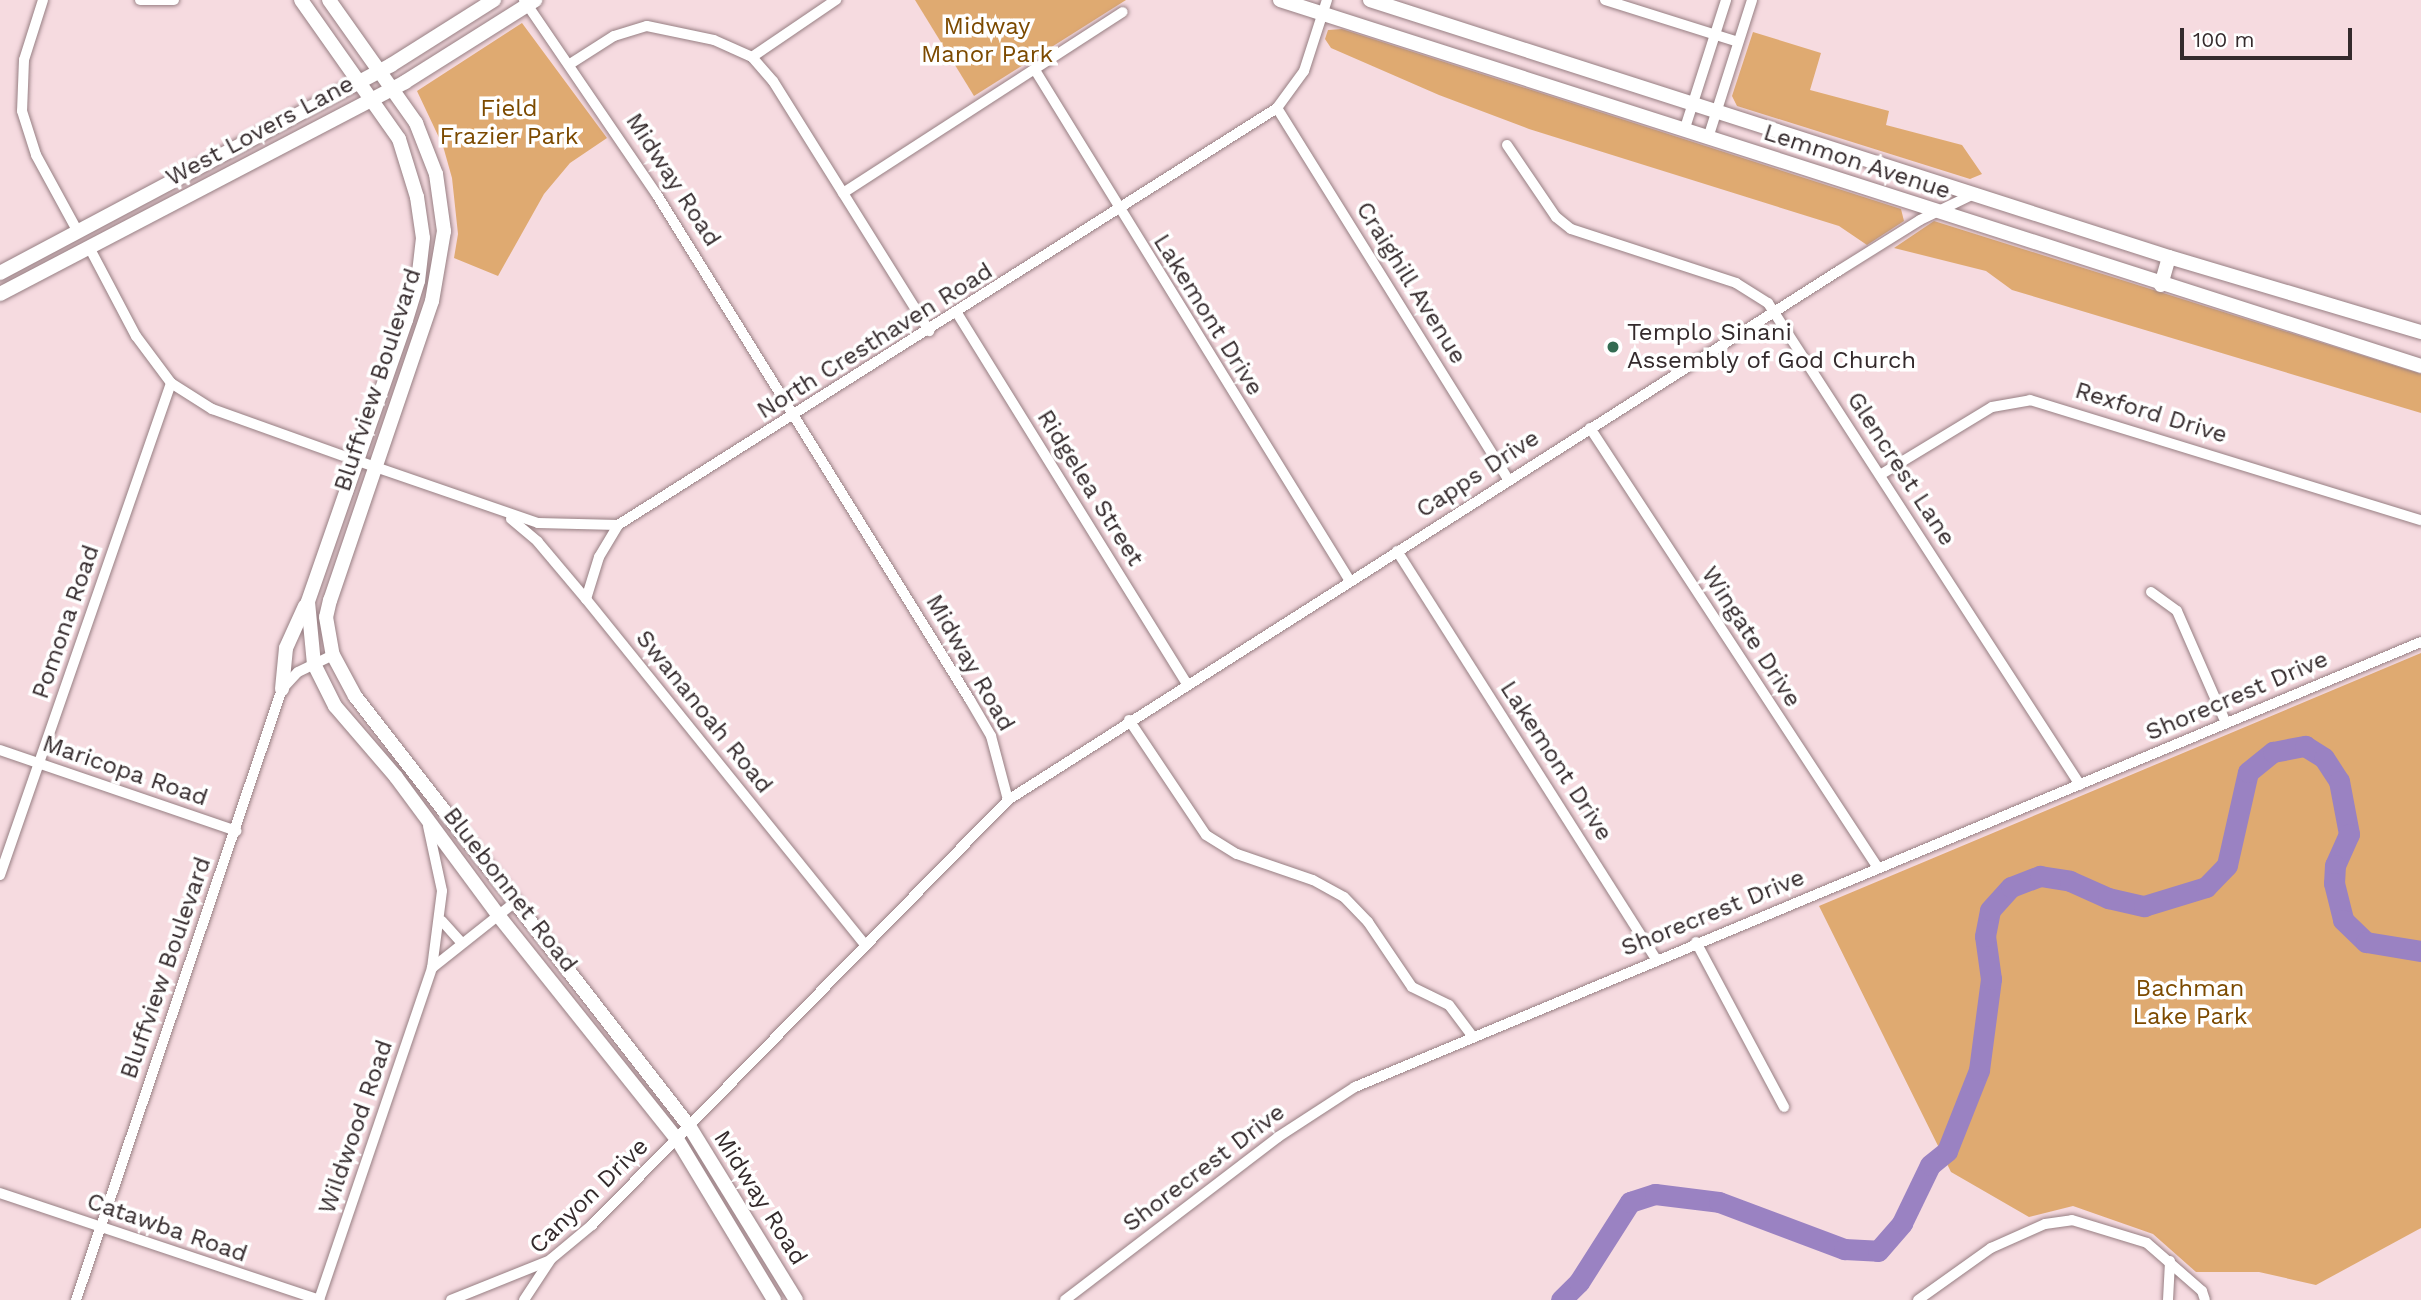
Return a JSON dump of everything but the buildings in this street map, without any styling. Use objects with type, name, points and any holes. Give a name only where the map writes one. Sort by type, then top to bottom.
[{"type":"main road","name":"Bluffview Boulevard","points":[[301,0],[361,80],[399,139],[411,171],[423,238],[418,281],[308,601],[314,664]]},
{"type":"main road","name":"Bluffview Boulevard","points":[[329,0],[394,88],[428,150],[443,204],[444,231],[432,300],[330,600],[326,617],[333,655]]},
{"type":"main road","name":"West Lovers Lane","points":[[0,273],[381,70],[494,0]]},
{"type":"main road","name":"Lemmon Avenue","points":[[1280,0],[1325,7],[1684,131],[2421,366]]},
{"type":"main road","name":"Lemmon Avenue","points":[[1370,0],[2169,257],[2421,332]]},
{"type":"main road","name":"West Lovers Lane","points":[[0,294],[394,88],[529,1]]},
{"type":"main road","points":[[78,232],[89,247]]},
{"type":"main road","points":[[2161,285],[2169,257]]},
{"type":"main road","points":[[282,689],[286,648],[308,601]]},
{"type":"main road","name":"Bluebonnet Road","points":[[333,655],[355,696],[689,1126]]},
{"type":"main road","name":"Bluebonnet Road","points":[[314,664],[335,706],[424,815],[498,915],[677,1139]]},
{"type":"main road","name":"Midway Road","points":[[689,1126],[796,1300]]},
{"type":"main road","name":"Midway Road","points":[[677,1139],[774,1300]]},
{"type":"street","points":[[43,0],[24,60],[22,111],[36,155],[78,232]]},
{"type":"street","points":[[140,0],[174,0]]},
{"type":"street","points":[[752,57],[836,0]]},
{"type":"street","points":[[1605,0],[1738,42]]},
{"type":"street","points":[[1684,131],[1726,0]]},
{"type":"street","points":[[1708,138],[1752,0]]},
{"type":"street","name":"Midway Road","points":[[529,1],[794,417],[991,736],[1008,800],[689,1126]]},
{"type":"street","name":"North Cresthaven Road","points":[[618,525],[794,417],[1277,108],[1304,71],[1325,7]]},
{"type":"street","points":[[843,192],[1124,12]]},
{"type":"street","points":[[570,64],[614,36],[647,26],[714,40],[752,57],[773,81],[929,331]]},
{"type":"street","name":"Lakemont Drive","points":[[1035,70],[1350,581]]},
{"type":"street","name":"Craighill Avenue","points":[[1277,108],[1509,480]]},
{"type":"street","name":"Glencrest Lane","points":[[1507,145],[1556,217],[1571,229],[1736,283],[1762,297],[2080,785]]},
{"type":"street","name":"Capps Drive","points":[[1008,800],[1129,720],[1773,312],[1937,210],[1976,194]]},
{"type":"street","points":[[89,247],[142,345],[171,383],[212,409],[342,456]]},
{"type":"street","name":"Ridgelea Street","points":[[957,313],[1187,684]]},
{"type":"street","name":"Pomona Road","points":[[0,874],[171,383]]},
{"type":"street","name":"Rexford Drive","points":[[1880,475],[1992,407],[2030,400],[2421,520]]},
{"type":"street","name":"Wingate Drive","points":[[1590,428],[1878,868]]},
{"type":"street","points":[[358,461],[502,513],[551,525],[618,525]]},
{"type":"street","name":"Swananoah Road","points":[[502,513],[538,542],[586,599],[865,945]]},
{"type":"street","points":[[586,599],[599,557],[618,525]]},
{"type":"street","name":"Lakemont Drive","points":[[1397,551],[1656,959]]},
{"type":"street","points":[[2151,592],[2177,611],[2226,723]]},
{"type":"street","name":"Shorecrest Drive","points":[[1065,1300],[1311,1113],[1355,1087],[1696,942],[2421,642]]},
{"type":"street","points":[[282,689],[288,679],[333,655]]},
{"type":"street","name":"Bluffview Boulevard","points":[[76,1300],[282,689]]},
{"type":"street","points":[[1129,720],[1206,835],[1237,854],[1314,880],[1344,897],[1368,922],[1412,987],[1449,1005],[1472,1036]]},
{"type":"street","name":"Maricopa Road","points":[[0,750],[236,831]]},
{"type":"street","name":"Wildwood Road","points":[[319,1300],[432,968],[442,921],[439,868],[424,815]]},
{"type":"street","name":"Wildwood Road","points":[[432,968],[461,942],[514,903]]},
{"type":"street","points":[[442,921],[461,942]]},
{"type":"street","points":[[1696,942],[1784,1107]]},
{"type":"street","name":"Canyon Drive","points":[[524,1300],[551,1259],[592,1225],[689,1126]]},
{"type":"street","name":"Catawba Road","points":[[0,1193],[319,1300]]},
{"type":"street","points":[[1918,1300],[1976,1256],[2060,1221],[2083,1222],[2136,1239],[2170,1261],[2202,1291],[2206,1300]]},
{"type":"street","points":[[451,1300],[551,1259]]},
{"type":"street","points":[[2168,1300],[2170,1261]]},
{"type":"green space","name":"Midway Manor Park","points":[[915,0],[1126,0],[974,96]]},
{"type":"green space","name":"Field Frazier Park","points":[[522,23],[607,138],[570,163],[544,194],[498,276],[454,258],[458,234],[452,178],[443,146],[417,91]]},
{"type":"green space","points":[[1342,29],[1901,209],[1904,221],[1867,245],[1839,226],[1529,129],[1439,95],[1331,48],[1325,39],[1328,30]]},
{"type":"green space","points":[[1753,32],[1821,53],[1810,90],[1889,111],[1886,125],[1962,145],[1982,174],[1970,179],[1737,106],[1732,96]]},
{"type":"green space","points":[[1934,221],[2421,374],[2421,413],[2012,290],[1986,271],[1894,248]]},
{"type":"green space","name":"Bachman Lake Park","points":[[2421,653],[2421,1228],[2316,1285],[2259,1272],[2196,1272],[2153,1234],[2073,1206],[2029,1217],[1951,1172],[1819,906]]},
{"type":"waterway","points":[[1561,1300],[1579,1282],[1630,1202],[1655,1194],[1719,1202],[1844,1249],[1878,1251],[1902,1223],[1930,1165],[1947,1151],[1979,1070],[1991,979],[1985,936],[1990,910],[2011,887],[2040,876],[2070,881],[2108,898],[2144,906],[2206,887],[2227,865],[2248,772],[2273,752],[2305,746],[2324,758],[2339,781],[2349,834],[2335,865],[2334,883],[2343,920],[2366,942],[2421,951]]},
{"type":"place","name":"Templo Sinani Assembly of God Church","points":[[1613,347]]}]
